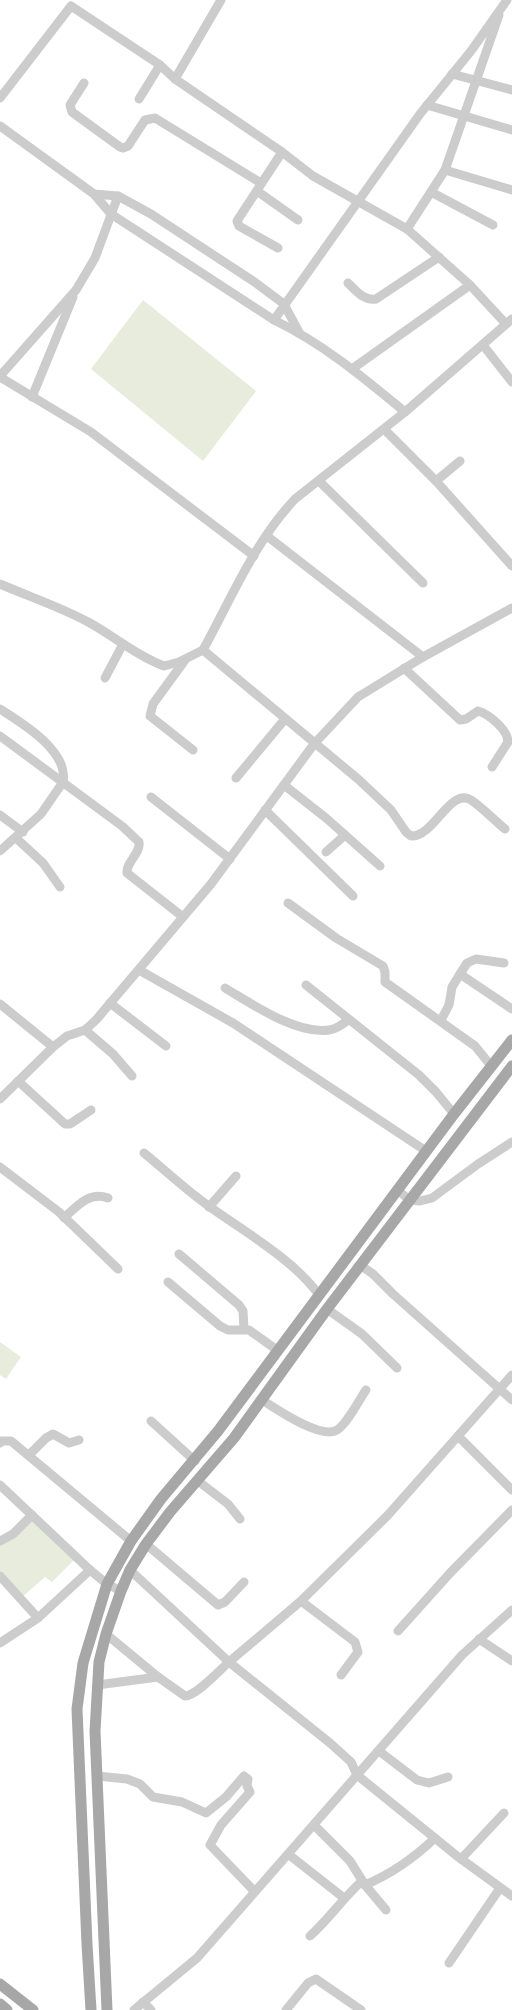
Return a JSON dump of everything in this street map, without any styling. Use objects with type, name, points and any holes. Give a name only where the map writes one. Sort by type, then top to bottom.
[{"type":"main road","points":[[92,2010],[87,1944],[78,1709],[83,1663],[107,1584],[131,1540],[161,1499],[195,1460],[426,1151],[512,1040]]},
{"type":"main road","points":[[108,2010],[103,1930],[95,1732],[99,1662],[106,1634],[121,1591],[130,1570],[146,1544],[170,1512],[234,1438],[327,1309],[512,1066]]},
{"type":"main road","points":[[0,1984],[33,2010]]},
{"type":"main road","points":[[0,2004],[6,2010]]},
{"type":"street","points":[[175,80],[221,0]]},
{"type":"street","points":[[274,320],[427,105],[452,74],[504,3]]},
{"type":"street","points":[[407,229],[445,170],[465,117],[504,3]]},
{"type":"street","points":[[0,98],[71,6],[160,65],[175,80],[282,152],[313,176],[407,229],[509,322],[405,412],[291,504],[254,556],[203,650],[164,666],[141,656],[124,644],[78,617],[45,601],[0,584]]},
{"type":"street","points":[[139,99],[160,65]]},
{"type":"street","points":[[452,74],[512,90]]},
{"type":"street","points":[[84,83],[70,105],[72,112],[120,147],[123,148],[128,146],[145,120],[155,118],[259,187],[298,220]]},
{"type":"street","points":[[427,105],[512,130]]},
{"type":"street","points":[[0,126],[94,194],[111,214],[274,320],[298,332],[352,368],[405,412]]},
{"type":"street","points":[[278,248],[237,224],[239,217],[282,152]]},
{"type":"street","points":[[445,170],[512,190]]},
{"type":"street","points":[[431,192],[493,225]]},
{"type":"street","points":[[94,194],[118,196],[151,214],[256,283],[284,304],[298,332]]},
{"type":"street","points":[[32,397],[76,290],[95,258],[118,196]]},
{"type":"street","points":[[348,283],[365,298],[370,300],[376,299],[439,258]]},
{"type":"street","points":[[352,368],[470,285]]},
{"type":"street","points":[[76,290],[0,376],[91,432],[254,556]]},
{"type":"street","points":[[483,345],[512,382]]},
{"type":"street","points":[[384,429],[436,481],[512,566]]},
{"type":"street","points":[[436,481],[460,460]]},
{"type":"street","points":[[319,481],[423,583]]},
{"type":"street","points":[[267,536],[423,656]]},
{"type":"street","points":[[0,1099],[53,1047],[67,1036],[85,1030],[110,1003],[230,859],[314,744],[358,697],[423,656],[512,608]]},
{"type":"street","points":[[105,678],[124,644]]},
{"type":"street","points":[[203,650],[391,810],[406,832],[411,836],[428,828],[455,800],[463,797],[471,800],[505,829]]},
{"type":"street","points":[[189,656],[153,704],[150,716],[193,750]]},
{"type":"street","points":[[404,668],[460,720],[466,719],[478,711],[483,713],[504,731],[508,737],[508,742],[492,767]]},
{"type":"street","points":[[0,709],[52,748],[60,761],[63,772],[63,782],[41,814],[0,851]]},
{"type":"street","points":[[236,778],[285,719]]},
{"type":"street","points":[[0,736],[63,782],[140,842],[139,847],[127,868],[127,873],[183,917]]},
{"type":"street","points":[[284,785],[344,834],[380,866]]},
{"type":"street","points":[[151,797],[230,859]]},
{"type":"street","points":[[265,810],[353,896]]},
{"type":"street","points":[[0,815],[43,863],[60,887]]},
{"type":"street","points":[[326,852],[344,834]]},
{"type":"street","points":[[288,903],[341,941],[383,966],[385,972],[385,982],[441,1020],[475,1046],[492,1067]]},
{"type":"street","points":[[441,1020],[449,1005],[452,987],[467,963],[476,959],[504,963]]},
{"type":"street","points":[[139,970],[233,1023],[426,1151]]},
{"type":"street","points":[[460,974],[512,1009]]},
{"type":"street","points":[[306,985],[348,1020],[420,1075],[454,1114]]},
{"type":"street","points":[[225,988],[272,1016],[306,1028],[329,1030],[340,1026],[348,1020]]},
{"type":"street","points":[[110,1003],[166,1046]]},
{"type":"street","points":[[0,1004],[53,1047]]},
{"type":"street","points":[[85,1030],[114,1054],[132,1076]]},
{"type":"street","points":[[18,1081],[65,1124],[70,1124],[91,1110]]},
{"type":"street","points":[[397,1190],[410,1200],[420,1201],[432,1198],[478,1164],[512,1142]]},
{"type":"street","points":[[144,1153],[209,1207],[247,1232],[294,1268],[310,1281],[319,1295]]},
{"type":"street","points":[[0,1167],[50,1205],[118,1270]]},
{"type":"street","points":[[209,1207],[236,1176]]},
{"type":"street","points":[[64,1218],[88,1197],[98,1195],[108,1198]]},
{"type":"street","points":[[179,1254],[239,1305],[243,1311],[244,1329]]},
{"type":"street","points":[[360,1266],[373,1274],[392,1294],[512,1400]]},
{"type":"street","points":[[168,1282],[220,1326],[228,1330],[244,1329],[253,1332],[278,1350]]},
{"type":"street","points":[[327,1309],[362,1334],[397,1368]]},
{"type":"street","points":[[106,1634],[158,1677],[182,1694],[190,1695],[301,1601],[388,1515],[512,1375]]},
{"type":"street","points":[[262,1400],[297,1422],[331,1432],[340,1428],[366,1390]]},
{"type":"street","points":[[151,1421],[195,1460]]},
{"type":"street","points":[[29,1455],[46,1438],[53,1434],[69,1443],[79,1440]]},
{"type":"street","points":[[458,1436],[512,1490]]},
{"type":"street","points":[[0,1443],[1,1441],[11,1441],[131,1540]]},
{"type":"street","points":[[198,1481],[228,1504],[240,1519]]},
{"type":"street","points":[[0,1485],[90,1570],[107,1584],[121,1591]]},
{"type":"street","points":[[398,1631],[451,1572],[512,1510]]},
{"type":"street","points":[[0,1541],[13,1534],[32,1515]]},
{"type":"street","points":[[146,1544],[218,1605],[225,1602],[244,1582]]},
{"type":"street","points":[[0,1643],[38,1618],[90,1570]]},
{"type":"street","points":[[130,1570],[229,1662],[352,1762],[357,1775],[461,1859],[512,1896]]},
{"type":"street","points":[[0,1576],[38,1618]]},
{"type":"street","points":[[301,1601],[355,1642],[358,1652],[341,1675]]},
{"type":"street","points":[[134,2010],[197,1958],[254,1891],[314,1825],[462,1655],[512,1610]]},
{"type":"street","points":[[479,1639],[512,1661]]},
{"type":"street","points":[[97,1685],[158,1677]]},
{"type":"street","points":[[378,1751],[417,1780],[429,1783],[448,1776]]},
{"type":"street","points":[[97,1776],[127,1779],[140,1784],[153,1797],[182,1802],[206,1813],[226,1797],[244,1776],[248,1779],[247,1786],[250,1792],[221,1825],[210,1845],[254,1891]]},
{"type":"street","points":[[461,1859],[504,1813]]},
{"type":"street","points":[[314,1825],[350,1862],[363,1883],[386,1910]]},
{"type":"street","points":[[310,1936],[324,1923],[344,1898],[363,1883],[404,1864],[417,1855],[435,1838]]},
{"type":"street","points":[[288,1854],[344,1898]]},
{"type":"street","points":[[449,1963],[500,1888]]},
{"type":"street","points":[[286,2010],[308,1983],[316,1979],[360,2010]]},
{"type":"street","points":[[143,2002],[151,2010]]},
{"type":"shaded area","points":[[143,300],[256,391],[203,461],[91,369]]},
{"type":"shaded area","points":[[0,1342],[21,1357],[6,1379],[0,1375]]},
{"type":"shaded area","points":[[32,1515],[76,1558],[52,1582],[45,1577],[20,1599],[0,1576],[0,1541]]}]
